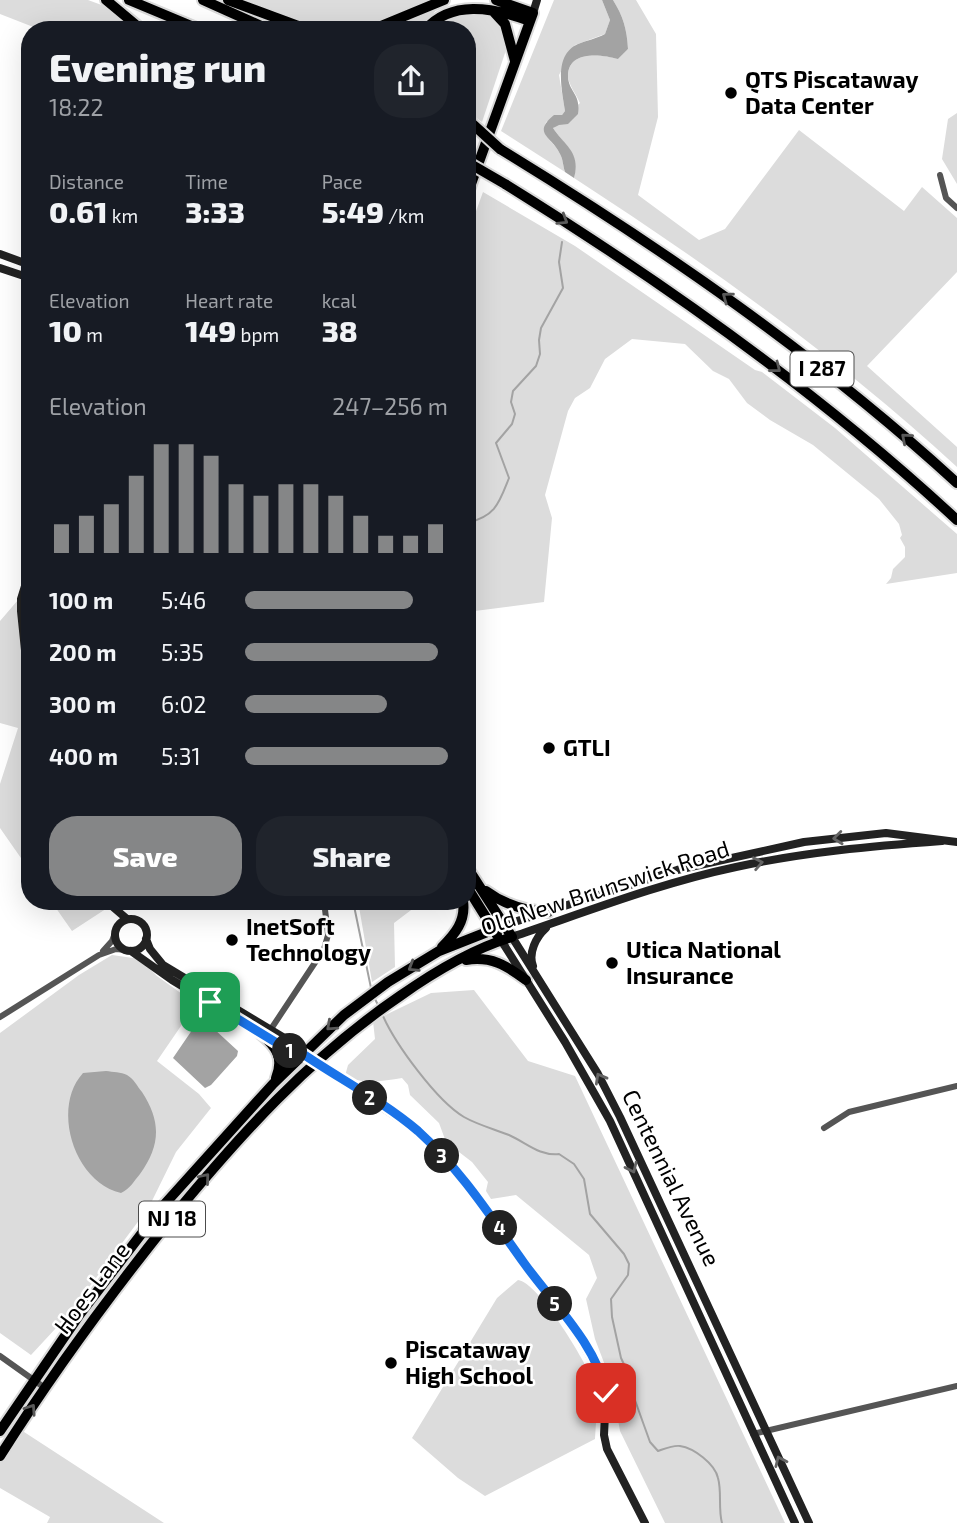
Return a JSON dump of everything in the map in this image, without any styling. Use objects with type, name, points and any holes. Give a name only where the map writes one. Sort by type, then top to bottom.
[{"type":"highway","points":[[106,0],[131,21]]},
{"type":"highway","points":[[129,0],[179,21]]},
{"type":"highway","points":[[203,0],[250,21]]},
{"type":"highway","points":[[228,0],[285,21]]},
{"type":"highway","points":[[393,21],[444,0]]},
{"type":"highway","points":[[432,21],[438,13],[453,5],[470,2],[492,3],[531,17],[476,169]]},
{"type":"highway","points":[[492,3],[505,24],[514,61]]},
{"type":"highway","points":[[476,127],[500,149]]},
{"type":"highway","name":"I 287","points":[[476,135],[608,215],[723,294],[821,368],[957,483]]},
{"type":"highway","name":"I 287","points":[[476,168],[614,252],[746,344],[872,444],[957,520]]},
{"type":"highway","points":[[476,888],[527,912],[548,912]]},
{"type":"highway","name":"Centennial Avenue","points":[[476,891],[507,939]]},
{"type":"highway","name":"NJ 18","points":[[439,951],[457,930],[462,920],[463,910]]},
{"type":"highway","name":"Old New Brunswick Road","points":[[303,1054],[362,1001],[388,982],[439,951],[499,927]]},
{"type":"highway","name":"Old New Brunswick Road","points":[[314,1062],[369,1016],[395,999],[456,961],[507,939]]},
{"type":"highway","points":[[456,961],[479,958],[495,961],[531,978]]},
{"type":"highway","points":[[266,1031],[280,1055],[279,1070],[273,1084]]},
{"type":"highway","name":"Hoes Lane","points":[[0,1431],[80,1314],[162,1207],[303,1054]]},
{"type":"highway","name":"Hoes Lane","points":[[0,1456],[44,1388],[109,1297],[209,1173],[314,1062]]},
{"type":"main road","points":[[531,17],[537,0]]},
{"type":"main road","points":[[0,254],[21,262]]},
{"type":"main road","points":[[0,268],[21,275]]},
{"type":"main road","name":"Old New Brunswick Road","points":[[499,927],[677,870],[804,842],[886,833],[957,842]]},
{"type":"main road","name":"Old New Brunswick Road","points":[[507,939],[680,881],[735,867],[827,850],[942,841]]},
{"type":"main road","points":[[109,910],[116,931],[116,942],[139,954],[172,980],[296,1045],[314,1062],[403,1120],[434,1147],[480,1198],[525,1265],[568,1319],[592,1359],[605,1386],[604,1435],[607,1449],[645,1523]]},
{"type":"main road","points":[[116,910],[127,919],[141,922],[146,929],[150,949],[163,965],[266,1031]]},
{"type":"main road","points":[[116,931],[127,919]]},
{"type":"main road","points":[[531,978],[534,946],[540,933],[548,925]]},
{"type":"main road","points":[[129,951],[141,948],[146,939]]},
{"type":"main road","name":"Centennial Avenue","points":[[507,939],[610,1121],[795,1523]]},
{"type":"main road","name":"Centennial Avenue","points":[[531,978],[598,1074],[620,1116],[809,1523]]},
{"type":"street","points":[[940,175],[946,198],[957,208]]},
{"type":"street","points":[[266,1031],[324,949],[328,935],[325,910]]},
{"type":"street","points":[[99,955],[116,931]]},
{"type":"street","points":[[0,1017],[99,955],[116,949],[129,951]]},
{"type":"street","points":[[824,1128],[849,1112],[957,1086]]},
{"type":"street","points":[[0,1356],[44,1388]]},
{"type":"street","points":[[753,1434],[957,1386]]},
{"type":"shaded area","points":[[0,0],[88,0],[107,7],[124,21],[21,22],[0,14]]},
{"type":"shaded area","points":[[247,0],[436,0],[384,21],[297,21]]},
{"type":"shaded area","points":[[554,0],[602,0],[610,20],[605,34],[575,45],[559,75],[565,111],[546,122],[545,132],[561,156],[565,172],[501,131]]},
{"type":"shaded area","points":[[602,0],[613,0],[624,23],[628,49],[618,59],[594,55],[579,58],[569,68],[568,77],[578,102],[578,114],[568,124],[553,128],[574,156],[574,178],[565,172],[561,156],[546,135],[544,127],[554,115],[562,115],[565,111],[561,74],[565,56],[578,44],[605,34],[610,20]]},
{"type":"shaded area","points":[[613,0],[636,0],[656,34],[658,117],[638,195],[699,240],[725,229],[799,130],[904,211],[922,187],[957,218],[957,272],[867,366],[957,447],[957,467],[866,388],[772,314],[574,178],[573,156],[553,128],[580,103],[568,77],[573,62],[594,55],[618,59],[628,49],[624,23]]},
{"type":"shaded area","points":[[435,8],[436,10],[428,21],[402,21]]},
{"type":"shaded area","points":[[483,10],[496,18],[507,47],[482,122],[476,118],[476,21],[437,21]]},
{"type":"shaded area","points":[[957,113],[957,184],[942,159],[948,119]]},
{"type":"shaded area","points":[[483,192],[575,246],[755,370],[762,372],[835,428],[957,534],[957,573],[886,584],[893,569],[905,557],[905,547],[900,538],[902,535],[899,524],[879,499],[813,445],[747,403],[729,379],[713,371],[685,344],[632,339],[605,359],[590,388],[575,398],[568,411],[545,495],[552,518],[544,602],[476,611],[476,211]]},
{"type":"shaded area","points":[[21,596],[21,858],[0,828],[0,784],[18,728],[0,723],[0,621]]},
{"type":"shaded area","points":[[57,910],[104,910],[72,931]]},
{"type":"shaded area","points":[[360,910],[411,910],[394,923],[395,967],[372,982]]},
{"type":"shaded area","points":[[112,955],[140,959],[157,976],[196,1004],[157,1061],[199,1094],[211,1108],[176,1152],[149,1207],[69,1314],[31,1355],[0,1333],[0,1033],[79,975]]},
{"type":"shaded area","points":[[474,990],[528,1061],[575,1076],[785,1523],[665,1523],[620,1431],[611,1381],[595,1339],[586,1299],[597,1278],[589,1255],[516,1195],[491,1199],[486,1191],[488,1182],[472,1162],[446,1142],[439,1123],[410,1095],[408,1085],[402,1078],[366,1081],[345,1076],[348,1065],[375,1039],[373,1021],[431,993]]},
{"type":"shaded area","points":[[201,1017],[238,1051],[237,1056],[211,1085],[205,1088],[173,1058]]},
{"type":"shaded area","points":[[83,1073],[122,1073],[132,1078],[148,1103],[155,1123],[152,1153],[132,1185],[121,1193],[105,1186],[91,1175],[72,1142],[69,1123],[69,1105],[74,1088]]},
{"type":"shaded area","points":[[518,1280],[527,1284],[548,1307],[592,1379],[596,1394],[595,1439],[485,1496],[458,1478],[412,1438],[497,1298]]},
{"type":"shaded area","points":[[21,1430],[164,1523],[47,1523],[50,1517],[0,1488],[0,1461]]},
{"type":"waterway","points":[[476,520],[495,507],[509,478],[496,443],[512,424],[515,414],[511,402],[513,391],[536,366],[540,354],[541,328],[563,288],[559,262],[562,242]]},
{"type":"waterway","points":[[355,910],[371,988]]},
{"type":"waterway","points":[[374,997],[379,1007]]},
{"type":"waterway","points":[[383,1016],[397,1042],[418,1071],[453,1109],[464,1117],[509,1135],[539,1151],[559,1154],[574,1164],[584,1179],[590,1214],[624,1254],[629,1264],[628,1275],[611,1299],[612,1317],[621,1358],[650,1442],[658,1451],[674,1446],[686,1447],[708,1462],[718,1478],[722,1523]]},
{"type":"place","name":"QTS Piscataway Data Center","points":[[731,93]]},
{"type":"place","name":"GTLI","points":[[549,748]]},
{"type":"place","name":"InetSoft Technology","points":[[232,940]]},
{"type":"place","name":"Utica National Insurance","points":[[612,963]]},
{"type":"place","name":"Piscataway High School","points":[[391,1363]]},
{"type":"route","points":[[210,1002],[290,1051],[303,1054],[403,1120],[434,1147],[480,1198],[525,1265],[568,1319],[601,1376],[606,1393]]}]
